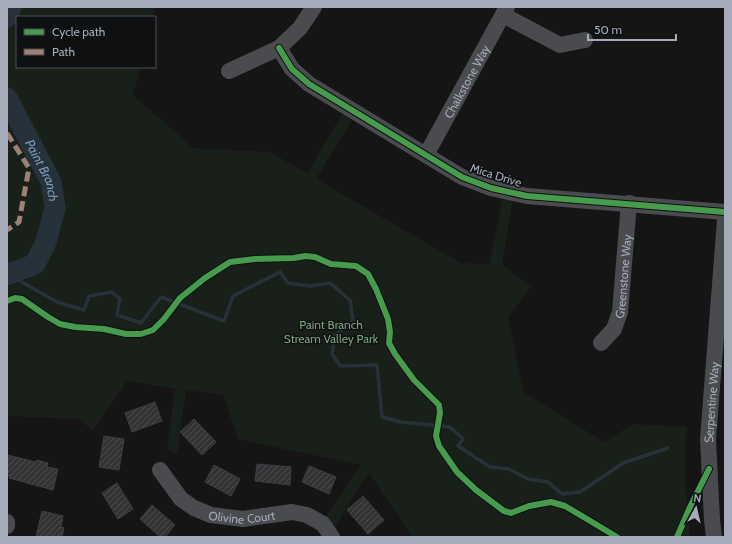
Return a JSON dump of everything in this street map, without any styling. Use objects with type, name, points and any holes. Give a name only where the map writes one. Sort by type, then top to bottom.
[{"type":"street","points":[[229,71],[278,48],[300,28],[314,7]]},
{"type":"street","points":[[505,11],[560,45],[585,40]]},
{"type":"street","name":"Chalkstone Way","points":[[426,155],[505,11]]},
{"type":"street","name":"Mica Drive","points":[[278,48],[292,69],[309,84],[462,177],[491,188],[527,196],[629,203],[725,212]]},
{"type":"street","name":"Greenstone Way","points":[[601,343],[614,329],[620,312],[629,203]]},
{"type":"street","name":"Serpentine Way","points":[[714,537],[708,439],[725,220]]},
{"type":"street","name":"Olivine Court","points":[[160,470],[181,498],[194,508],[211,515],[243,519],[292,512],[307,515],[323,524],[332,537]]},
{"type":"green space","name":"Paint Branch Stream Valley Park","points":[[7,7],[155,7],[153,16],[16,16],[16,68],[140,68],[133,95],[193,148],[270,152],[307,173],[342,114],[352,120],[316,179],[461,263],[489,264],[503,197],[513,199],[502,264],[531,287],[508,317],[523,392],[604,442],[633,424],[687,427],[686,482],[690,537],[411,537],[369,473],[335,526],[325,517],[361,465],[238,439],[223,395],[186,390],[177,454],[167,448],[175,389],[127,381],[93,431],[79,419],[7,416]]},
{"type":"building","points":[[155,402],[162,421],[132,432],[125,413]]},
{"type":"building","points":[[194,419],[216,442],[202,455],[180,432]]},
{"type":"building","points":[[104,436],[124,439],[119,470],[99,467]]},
{"type":"building","points":[[7,455],[36,462],[37,460],[48,463],[47,467],[58,469],[53,490],[9,478],[10,476],[7,475]]},
{"type":"building","points":[[257,464],[291,467],[290,485],[255,481]]},
{"type":"building","points":[[214,465],[240,479],[231,496],[205,482]]},
{"type":"building","points":[[309,466],[336,477],[329,494],[302,482]]},
{"type":"building","points":[[117,483],[133,509],[118,519],[102,493]]},
{"type":"building","points":[[363,496],[384,520],[368,534],[347,510]]},
{"type":"building","points":[[152,505],[175,525],[165,537],[160,537],[140,519]]},
{"type":"building","points":[[42,511],[63,516],[61,527],[64,528],[62,537],[36,537]]},
{"type":"waterway","name":"Paint Branch","points":[[7,17],[11,7]]},
{"type":"waterway","name":"Paint Branch","points":[[7,98],[51,182],[55,208],[46,242],[35,264],[7,275]]},
{"type":"waterway","points":[[8,274],[57,302],[84,310],[89,296],[112,292],[120,299],[117,315],[141,323],[161,297],[224,321],[233,296],[280,272],[288,283],[310,286],[330,283],[350,300],[353,321],[335,335],[332,354],[340,366],[377,365],[382,417],[401,422],[450,427],[463,439],[458,446],[490,467],[509,469],[528,479],[548,482],[562,494],[580,492],[623,463],[668,448]]},
{"type":"marked path","points":[[7,133],[29,168],[19,222],[7,230]]},
{"type":"cycle path","points":[[279,48],[292,69],[309,84],[462,177],[491,188],[527,196],[725,212]]},
{"type":"cycle path","points":[[7,301],[15,298],[22,299],[60,324],[75,327],[104,329],[126,334],[141,334],[153,330],[164,319],[180,298],[205,278],[230,262],[305,256],[315,257],[331,264],[356,266],[368,274],[376,289],[388,319],[390,332],[389,343],[395,354],[414,380],[439,405],[440,413],[436,436],[439,446],[457,472],[476,490],[504,511],[511,513],[529,506],[551,502],[565,506],[617,537]]},
{"type":"cycle path","points":[[677,537],[709,469]]}]
